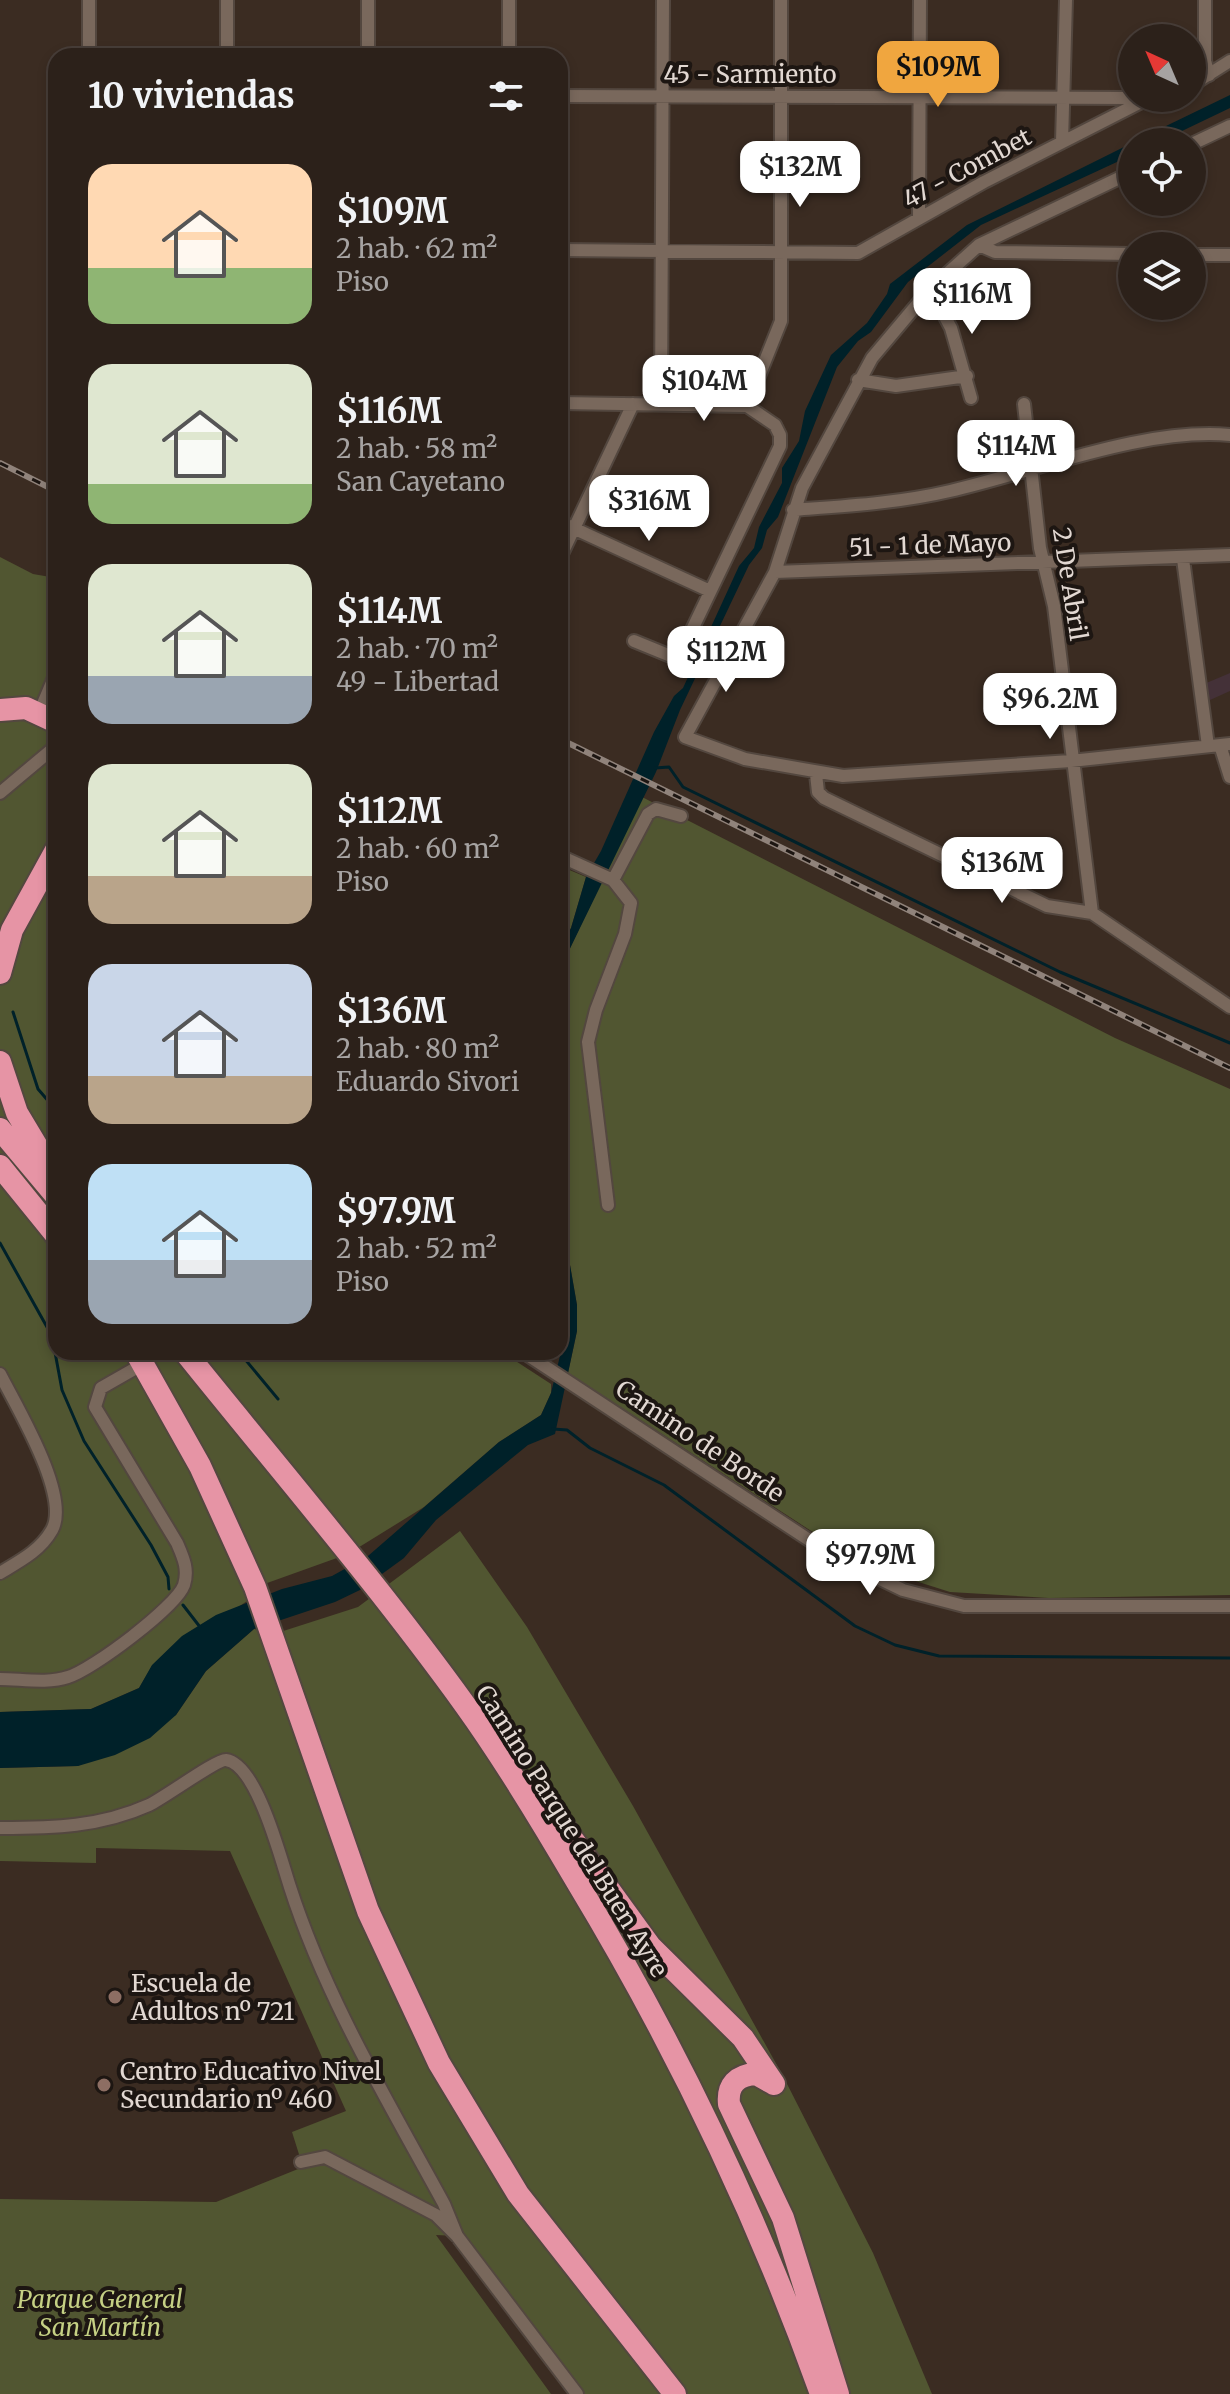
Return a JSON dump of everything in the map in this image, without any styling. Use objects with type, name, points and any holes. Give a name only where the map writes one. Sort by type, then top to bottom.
[{"type":"highway","points":[[0,710],[26,708],[47,717]]},
{"type":"highway","points":[[0,973],[12,930],[48,865]]},
{"type":"highway","points":[[0,1062],[17,1113],[48,1165]]},
{"type":"highway","points":[[0,1129],[48,1186]]},
{"type":"highway","points":[[0,1166],[48,1225]]},
{"type":"highway","points":[[0,1189],[48,1239]]},
{"type":"highway","points":[[141,1360],[200,1466],[255,1587],[274,1634],[359,1888],[396,1976],[439,2063],[518,2194],[675,2394]]},
{"type":"highway","name":"Camino Parque del Buen Ayre","points":[[191,1360],[380,1592],[466,1706],[523,1792],[610,1937],[694,2090],[759,2230],[821,2394]]},
{"type":"highway","points":[[466,1706],[513,1755],[606,1890],[650,1946],[743,2038],[774,2084],[756,2074],[738,2078],[731,2086],[729,2104],[783,2218],[838,2394]]},
{"type":"street","points":[[89,0],[89,48]]},
{"type":"street","points":[[227,0],[227,48]]},
{"type":"street","points":[[368,0],[368,48]]},
{"type":"street","points":[[509,0],[509,48]]},
{"type":"street","points":[[661,404],[663,0]]},
{"type":"street","points":[[747,406],[780,326],[783,252],[781,0]]},
{"type":"street","points":[[919,218],[920,0]]},
{"type":"street","points":[[1062,142],[1066,0]]},
{"type":"street","points":[[1205,0],[1205,61],[1209,75]]},
{"type":"street","points":[[1206,77],[1230,61]]},
{"type":"street","name":"45 - Sarmiento","points":[[568,96],[1118,98]]},
{"type":"street","name":"47 - Combet","points":[[568,250],[858,253],[1121,112]]},
{"type":"street","points":[[1206,137],[1230,126]]},
{"type":"street","points":[[1118,179],[979,245],[930,289],[891,332],[858,380],[793,510],[775,572],[685,737],[745,759],[816,774],[865,775],[1071,761],[1219,745]]},
{"type":"street","points":[[979,245],[995,252],[1118,254]]},
{"type":"street","points":[[1206,255],[1230,255]]},
{"type":"street","points":[[930,289],[951,328],[971,398]]},
{"type":"street","points":[[858,380],[896,386],[967,376]]},
{"type":"street","points":[[568,403],[747,406],[775,425],[780,435],[780,446],[678,659],[634,641]]},
{"type":"street","points":[[568,541],[633,404]]},
{"type":"street","name":"2 De Abril","points":[[1024,404],[1045,563],[1054,606],[1092,913]]},
{"type":"street","points":[[793,510],[873,504],[947,492],[1032,467],[1166,439],[1230,435]]},
{"type":"street","points":[[568,525],[710,591]]},
{"type":"street","name":"51 - 1 de Mayo","points":[[775,572],[1230,555]]},
{"type":"street","points":[[1183,559],[1219,745],[1230,777]]},
{"type":"street","points":[[0,793],[48,753]]},
{"type":"street","points":[[816,774],[818,792],[824,798],[1047,906],[1092,913],[1230,1007]]},
{"type":"street","points":[[611,879],[648,814],[656,809],[681,816]]},
{"type":"street","points":[[568,859],[611,879],[631,903],[629,922],[588,1042],[608,1205]]},
{"type":"street","points":[[0,1679],[54,1680],[80,1673],[167,1606],[183,1586],[186,1566],[177,1543],[95,1407],[101,1388],[137,1360]]},
{"type":"street","name":"Camino de Borde","points":[[536,1360],[835,1557],[871,1577],[923,1598],[1004,1608],[1230,1606]]},
{"type":"street","points":[[0,1374],[39,1451],[54,1493],[54,1527],[38,1549],[0,1573]]},
{"type":"street","points":[[0,1828],[63,1828],[91,1824],[150,1805],[188,1784],[215,1761],[228,1760],[239,1766],[263,1804],[297,1909],[342,2015],[444,2204],[457,2236]]},
{"type":"street","points":[[301,2162],[325,2157],[436,2215],[457,2236],[577,2394]]},
{"type":"shaded area","points":[[1230,673],[1230,691],[1210,700],[1204,684]]},
{"type":"green space","points":[[0,557],[33,574],[48,577],[48,1360],[514,1360],[551,1384],[551,1393],[541,1415],[499,1442],[424,1507],[348,1554],[256,1587],[242,1587],[247,1601],[152,1666],[139,1688],[91,1709],[0,1712],[0,1573],[54,1526],[54,1493],[0,1374]]},
{"type":"green space","points":[[642,797],[1115,1038],[1230,1089],[1230,1595],[1049,1598],[950,1592],[884,1571],[822,1538],[568,1373],[577,1331],[577,1305],[568,1253],[568,952]]},
{"type":"green space","points":[[568,869],[586,877],[568,934]]},
{"type":"green space","name":"Parque General San Martín","points":[[460,1531],[527,1627],[633,1806],[784,2078],[873,2253],[932,2394],[577,2394],[458,2236],[436,2235],[551,2394],[0,2394],[0,2199],[216,2202],[303,2167],[292,2132],[346,2111],[230,1851],[96,1848],[96,1863],[0,1861],[0,1768],[78,1766],[176,1715],[206,1671],[254,1629],[274,1634],[358,1607]]},
{"type":"water","points":[[1230,95],[1230,108],[1188,128],[1162,128],[1195,112],[1206,112],[1206,107]]},
{"type":"water","points":[[1118,150],[1118,161],[981,225],[908,282],[871,332],[858,341],[837,367],[778,517],[767,530],[762,548],[749,565],[680,710],[656,772],[568,953],[568,934],[586,877],[601,851],[654,732],[674,696],[683,688],[739,566],[754,548],[759,527],[782,483],[782,468],[799,441],[805,411],[831,355],[867,323],[887,294],[890,284],[967,225]]},
{"type":"water","points":[[568,1254],[577,1305],[577,1331],[555,1434],[528,1445],[436,1520],[404,1558],[360,1590],[335,1602],[254,1629],[206,1671],[176,1715],[150,1738],[115,1755],[78,1766],[0,1768],[0,1712],[91,1709],[139,1688],[152,1665],[182,1636],[216,1615],[282,1589],[332,1576],[368,1556],[499,1442],[541,1415],[551,1393],[559,1360],[568,1360]]},
{"type":"waterway","points":[[655,768],[669,767],[683,787],[1060,972],[1230,1043]]},
{"type":"waterway","points":[[13,1012],[38,1089],[48,1101]]},
{"type":"waterway","points":[[0,1243],[48,1329]]},
{"type":"waterway","points":[[56,1360],[62,1390],[84,1441],[151,1545],[168,1577],[169,1589]]},
{"type":"waterway","points":[[246,1360],[278,1399]]},
{"type":"waterway","points":[[553,1429],[567,1430],[590,1448],[664,1485],[855,1626],[895,1645],[939,1656],[1230,1658]]},
{"type":"waterway","points":[[183,1605],[200,1627]]},
{"type":"railway","points":[[0,463],[48,487]]},
{"type":"railway","points":[[568,743],[1230,1068]]},
{"type":"place","name":"Escuela de Adultos nº 721","points":[[115,1997]]},
{"type":"place","name":"Centro Educativo Nivel Secundario nº 460","points":[[104,2085]]}]
